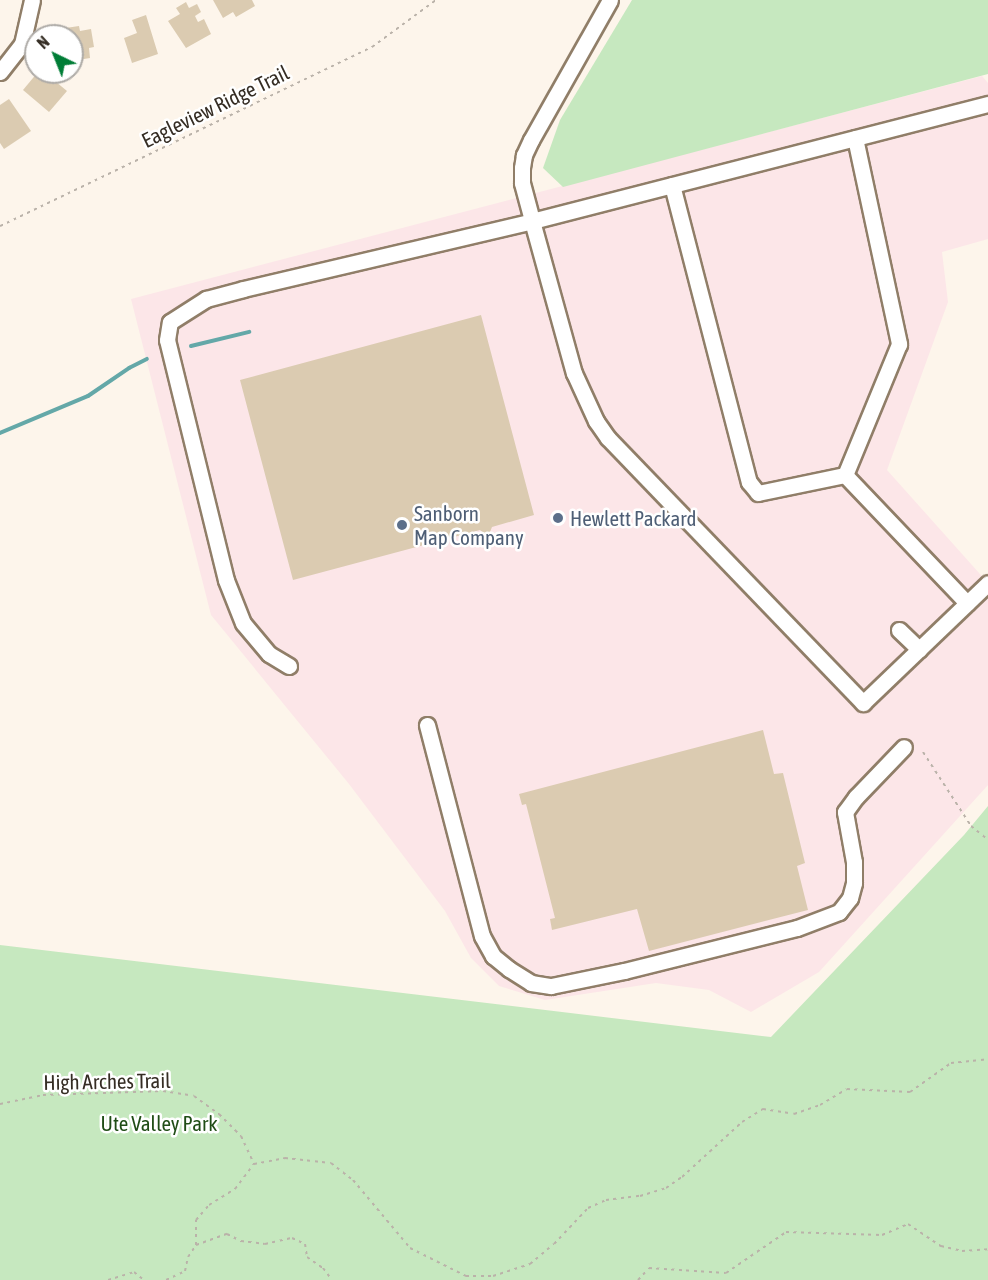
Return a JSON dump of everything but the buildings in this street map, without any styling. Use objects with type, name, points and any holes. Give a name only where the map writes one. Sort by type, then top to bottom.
[{"type":"street","points":[[0,72],[22,44],[32,0]]},
{"type":"street","points":[[610,0],[524,155],[522,183],[574,373],[585,402],[608,438],[863,703],[988,583]]},
{"type":"street","points":[[290,666],[269,654],[243,622],[226,580],[167,340],[171,322],[206,299],[532,220],[988,104]]},
{"type":"street","points":[[845,475],[899,344],[855,138]]},
{"type":"street","points":[[672,185],[749,482],[758,493],[845,475]]},
{"type":"street","points":[[845,475],[971,600]]},
{"type":"street","points":[[899,630],[920,649]]},
{"type":"street","points":[[427,725],[482,936],[493,956],[508,969],[531,983],[552,986],[624,971],[797,928],[839,912],[850,898],[854,883],[854,862],[845,812],[856,797],[904,747]]},
{"type":"path","name":"Eagleview Ridge Trail","points":[[0,226],[372,47],[436,0]]},
{"type":"path","points":[[923,752],[971,826],[988,840]]},
{"type":"path","points":[[166,1280],[185,1271],[188,1257],[196,1245],[196,1220],[209,1205],[235,1189],[254,1164],[285,1158],[331,1163],[353,1180],[410,1248],[466,1276],[493,1276],[530,1264],[554,1244],[588,1208],[606,1200],[640,1196],[666,1188],[682,1177],[742,1122],[763,1109],[794,1114],[820,1105],[847,1089],[910,1092],[951,1063],[988,1059]]},
{"type":"path","name":"High Arches Trail","points":[[0,1104],[43,1095],[163,1091],[194,1096],[219,1114],[241,1136],[254,1164]]},
{"type":"path","points":[[638,1280],[649,1268],[726,1273],[786,1232],[882,1235],[908,1224],[941,1246],[962,1251],[988,1249]]},
{"type":"path","points":[[196,1245],[227,1234],[242,1241],[265,1244],[292,1238],[304,1244],[307,1257],[323,1268],[332,1280]]},
{"type":"path","points":[[108,1280],[134,1272],[144,1280]]},
{"type":"shaded area","name":"Hewlett Packard","points":[[982,76],[988,83],[988,239],[942,252],[948,302],[887,470],[988,583],[988,785],[819,972],[751,1012],[709,990],[656,983],[545,1000],[499,986],[471,958],[445,911],[349,784],[211,615],[131,299]]},
{"type":"green space","points":[[632,0],[988,0],[988,74],[563,187],[543,168],[560,120]]},
{"type":"green space","name":"Ute Valley Park","points":[[988,806],[988,1280],[0,1280],[0,945],[771,1037],[964,835]]},
{"type":"waterway","points":[[191,346],[249,332]]},
{"type":"waterway","points":[[0,433],[88,396],[129,368],[147,359]]},
{"type":"place","name":"Hewlett Packard","points":[[558,518]]},
{"type":"place","name":"Sanborn Map Company","points":[[402,525]]}]
